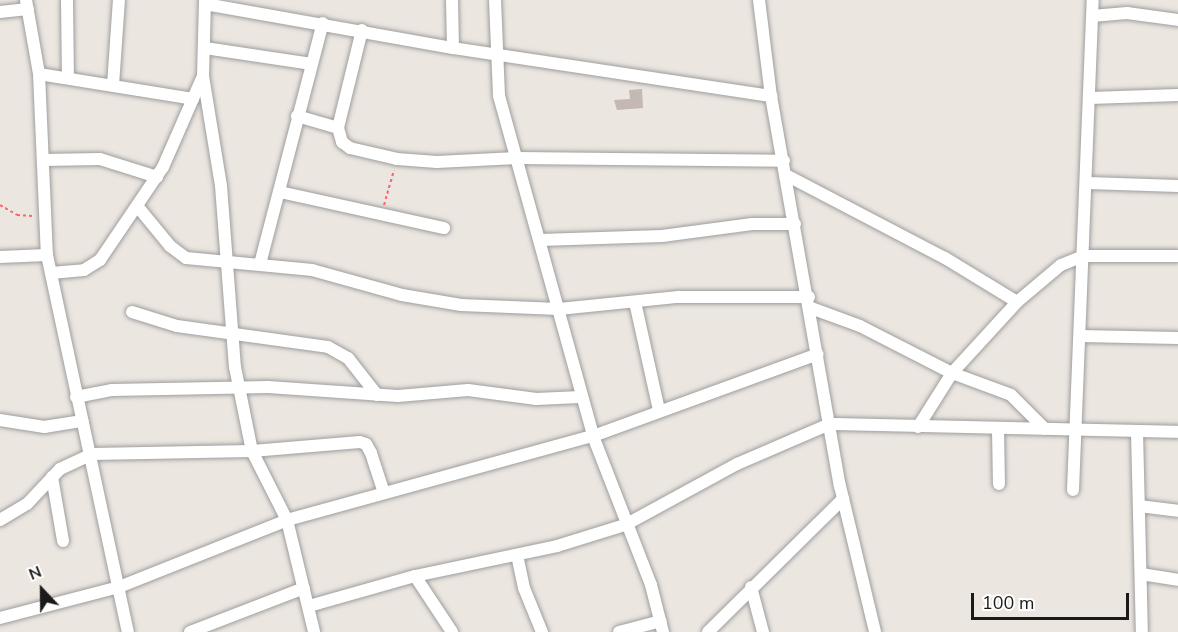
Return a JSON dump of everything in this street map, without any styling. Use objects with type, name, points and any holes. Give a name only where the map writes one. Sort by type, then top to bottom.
[{"type":"street","points":[[67,0],[68,77]]},
{"type":"street","points":[[113,85],[119,0]]},
{"type":"street","points":[[452,0],[453,48]]},
{"type":"street","points":[[495,0],[497,86],[593,436],[625,525],[651,585],[662,626],[619,632]]},
{"type":"street","points":[[759,0],[771,96],[810,303],[843,499],[875,632]]},
{"type":"street","points":[[1073,490],[1074,432],[1088,183],[1093,0]]},
{"type":"street","points":[[314,632],[287,520],[252,451],[239,388],[231,331],[229,263],[203,76],[205,2],[453,48],[771,96]]},
{"type":"street","points":[[0,12],[27,5],[39,74],[47,255],[76,397],[92,454],[129,632]]},
{"type":"street","points":[[1092,16],[1134,14],[1178,20]]},
{"type":"street","points":[[260,264],[323,23]]},
{"type":"street","points":[[362,30],[338,128],[342,142],[350,148],[397,159],[437,162],[517,158],[784,161]]},
{"type":"street","points":[[205,48],[312,64]]},
{"type":"street","points":[[39,74],[193,99]]},
{"type":"street","points":[[51,273],[96,264],[158,177],[179,138],[203,76]]},
{"type":"street","points":[[1090,98],[1178,95]]},
{"type":"street","points":[[297,116],[338,128]]},
{"type":"street","points":[[43,160],[99,159],[158,177]]},
{"type":"street","points":[[786,175],[945,258],[1017,302]]},
{"type":"street","points":[[1088,183],[1178,186]]},
{"type":"street","points":[[280,192],[381,217],[444,228]]},
{"type":"street","points":[[138,207],[170,246],[186,258],[312,270],[402,295],[461,305],[559,309],[747,295],[810,303],[952,373],[1011,395],[1045,429]]},
{"type":"street","points":[[540,240],[662,236],[708,228],[795,224]]},
{"type":"street","points":[[0,256],[47,255]]},
{"type":"street","points":[[918,427],[952,373],[1017,302],[1061,264],[1083,256],[1178,256]]},
{"type":"street","points":[[635,302],[659,410]]},
{"type":"street","points":[[132,312],[177,326],[231,331],[338,352],[377,395]]},
{"type":"street","points":[[1080,336],[1178,338]]},
{"type":"street","points":[[0,618],[119,587],[287,520],[593,436],[659,410],[818,354]]},
{"type":"street","points":[[76,397],[112,390],[239,388],[377,395],[468,390],[536,399],[582,397]]},
{"type":"street","points":[[0,420],[44,427],[83,421]]},
{"type":"street","points":[[309,606],[415,576],[517,555],[625,525],[748,459],[830,424],[1045,429],[1074,432],[1178,432]]},
{"type":"street","points":[[998,429],[999,484]]},
{"type":"street","points":[[1137,432],[1142,632]]},
{"type":"street","points":[[0,520],[27,504],[52,477],[68,464],[92,454],[252,451],[295,445],[366,444],[384,493]]},
{"type":"street","points":[[52,477],[63,541]]},
{"type":"street","points":[[708,632],[751,587],[843,499]]},
{"type":"street","points":[[1139,507],[1178,511]]},
{"type":"street","points":[[517,555],[524,588],[542,632]]},
{"type":"street","points":[[1141,574],[1178,580]]},
{"type":"street","points":[[415,576],[452,632]]},
{"type":"street","points":[[751,587],[763,632]]},
{"type":"street","points":[[190,632],[212,628],[304,588]]},
{"type":"path","points":[[381,217],[397,159]]},
{"type":"path","points":[[0,205],[17,214],[46,217]]},
{"type":"building","points":[[642,89],[643,108],[617,110],[614,100],[630,99],[629,90]]}]
